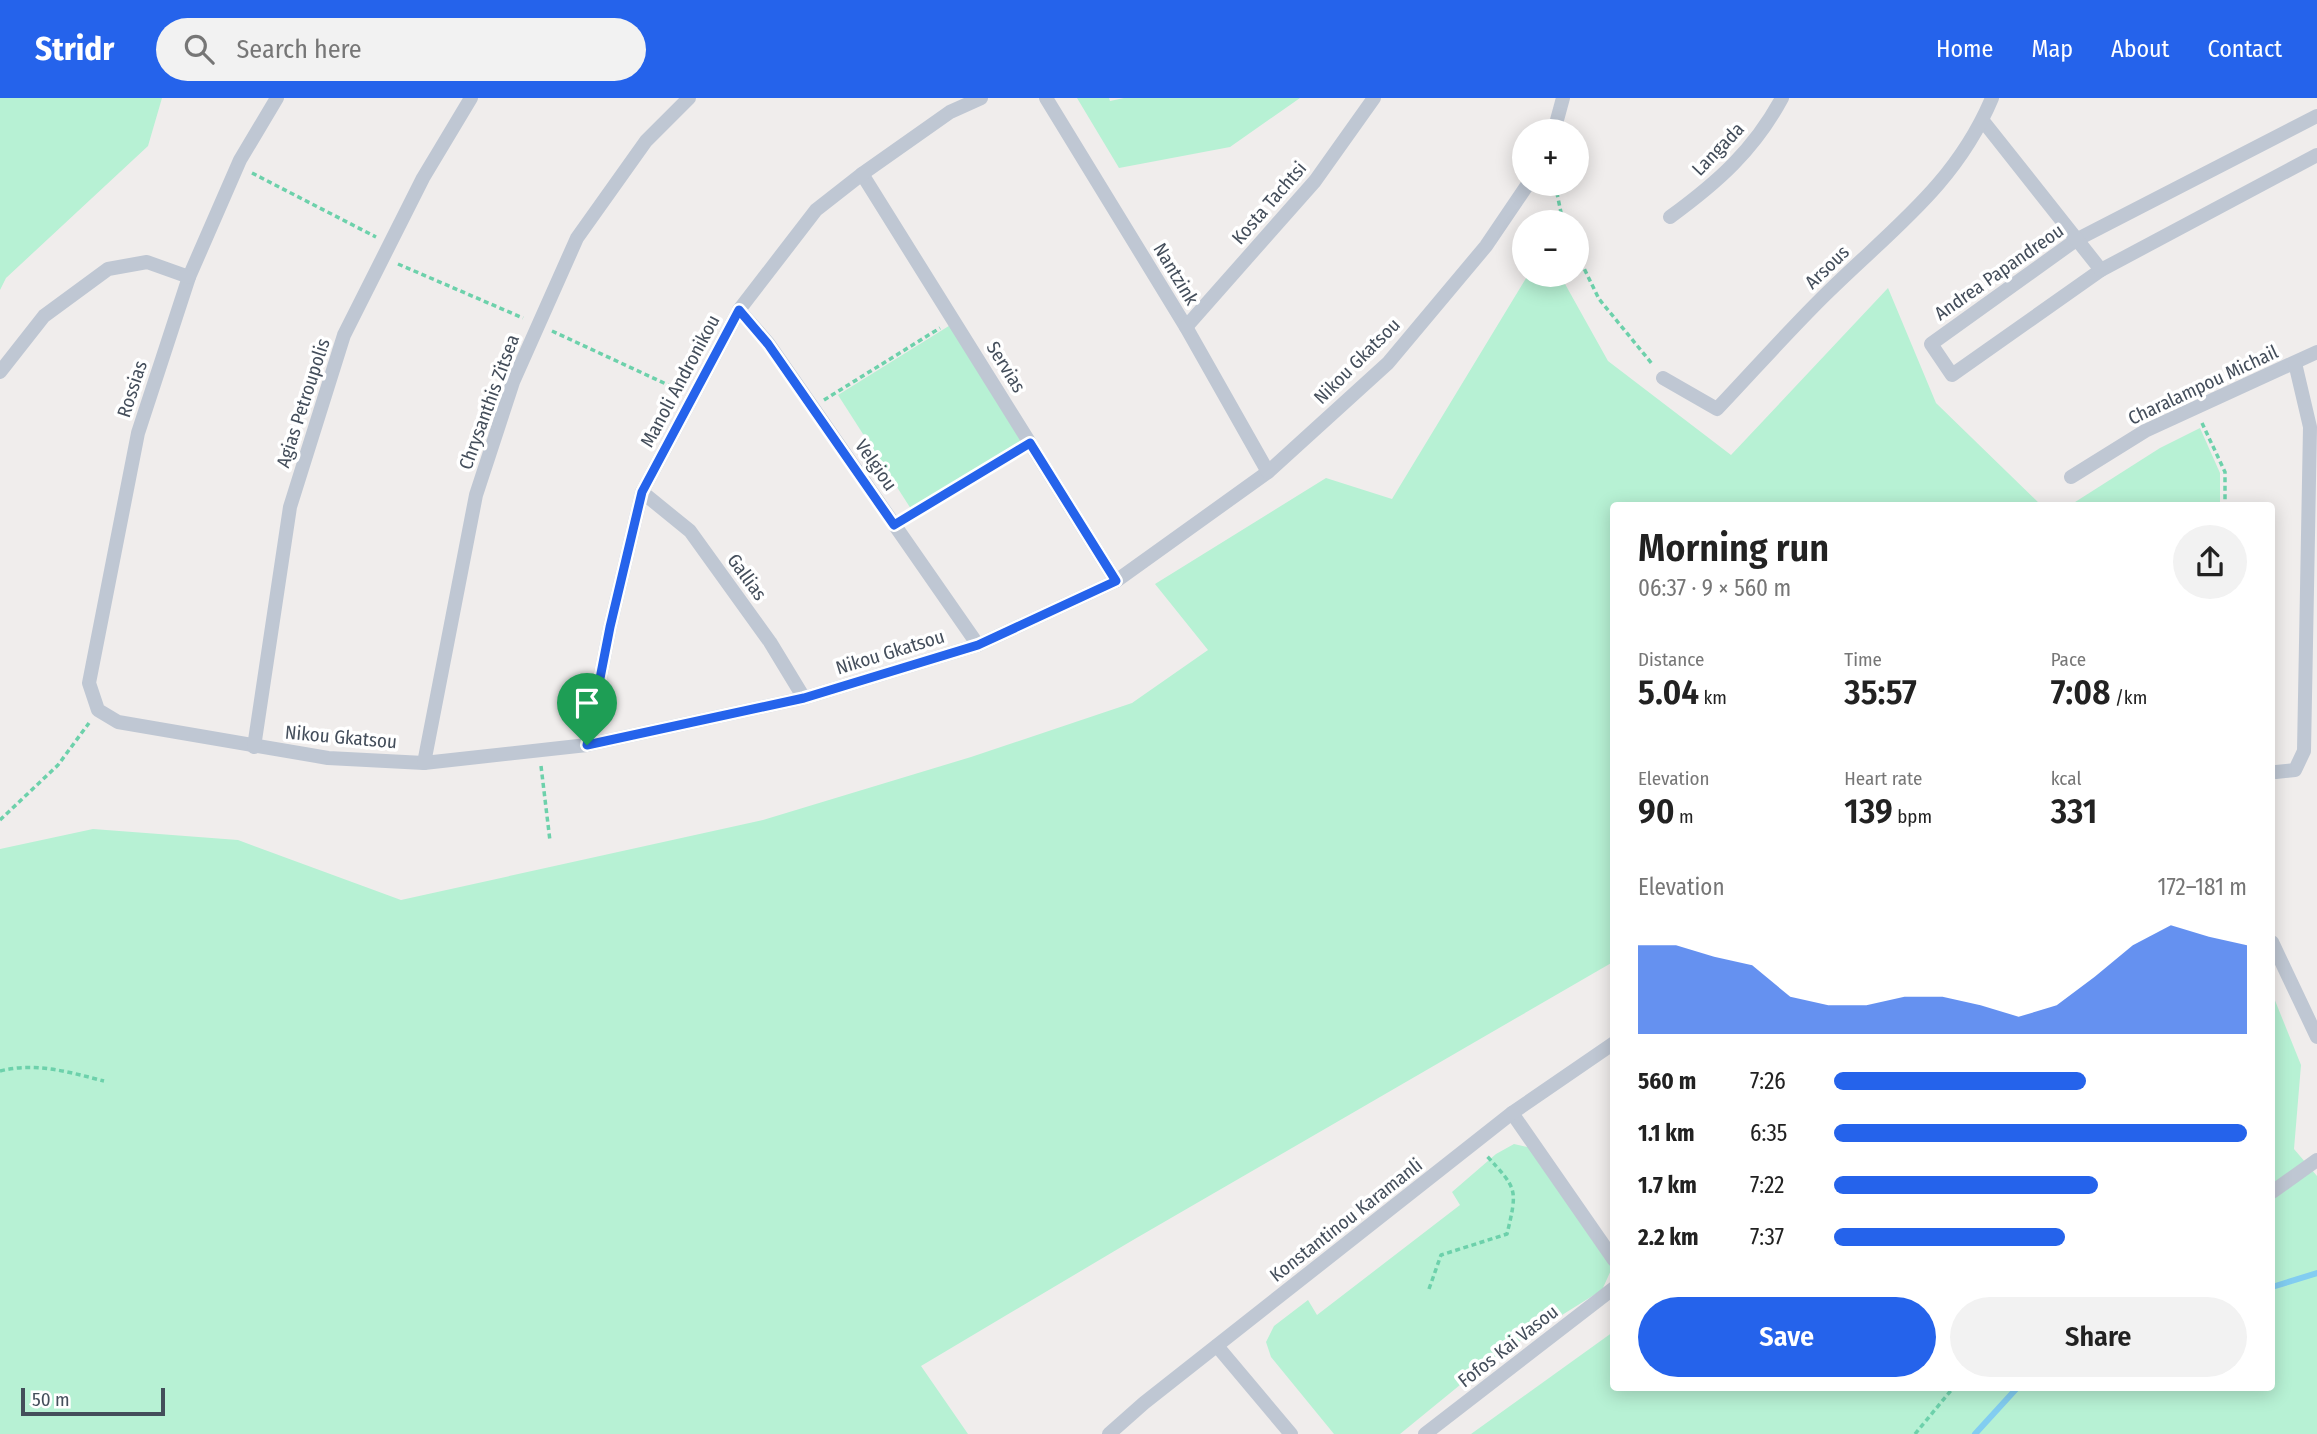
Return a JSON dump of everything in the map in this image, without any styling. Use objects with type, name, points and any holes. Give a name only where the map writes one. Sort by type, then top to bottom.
[{"type":"street","name":"Rossias","points":[[98,710],[89,683],[138,433],[189,277],[238,166],[277,98]]},
{"type":"street","name":"Agias Petroupolis","points":[[254,747],[290,507],[344,335],[423,178],[471,98]]},
{"type":"street","name":"Chrysanthis Zitsea","points":[[424,763],[476,495],[513,382],[577,238],[646,141],[689,98]]},
{"type":"street","points":[[942,98],[950,112]]},
{"type":"street","name":"Manoli Andronikou","points":[[587,745],[610,627],[642,492],[739,310],[816,210],[950,112],[981,98]]},
{"type":"street","name":"Nantzink","points":[[1046,98],[1186,327],[1268,472]]},
{"type":"street","name":"Kosta Tachtsi","points":[[1186,327],[1315,181],[1374,98]]},
{"type":"street","points":[[1557,119],[1563,98]]},
{"type":"street","name":"Langada","points":[[1670,217],[1704,192],[1738,161],[1768,125],[1782,98]]},
{"type":"street","name":"Arsous","points":[[1663,378],[1717,409],[1827,293],[1920,206],[1952,170],[1983,121],[1992,98]]},
{"type":"street","name":"Andrea Papandreou","points":[[2317,116],[2076,240],[1930,344],[1952,375],[2101,270],[2317,155]]},
{"type":"street","points":[[1983,121],[2101,270]]},
{"type":"street","name":"Servias","points":[[862,174],[1116,581]]},
{"type":"street","name":"Nikou Gkatsou","points":[[98,710],[118,722],[254,747],[328,758],[424,763],[587,745],[804,698],[978,645],[1116,581],[1268,472],[1388,363],[1486,246],[1520,196]]},
{"type":"street","points":[[0,372],[44,316],[108,269],[147,262],[189,277]]},
{"type":"street","name":"Velgiou","points":[[739,310],[768,344],[978,645]]},
{"type":"street","name":"Charalampou Michail","points":[[2071,477],[2145,430],[2317,352]]},
{"type":"street","points":[[2276,772],[2295,770],[2304,751],[2310,427],[2295,363]]},
{"type":"street","name":"Gallias","points":[[642,492],[690,531],[770,642],[804,698]]},
{"type":"street","points":[[2275,948],[2317,1037]]},
{"type":"street","name":"Konstantinou Karamanli","points":[[1109,1434],[1144,1403],[1512,1113],[1610,1046]]},
{"type":"street","points":[[1512,1113],[1610,1255]]},
{"type":"street","points":[[2275,1190],[2317,1160]]},
{"type":"street","name":"Fofos Kai Vasou","points":[[1426,1434],[1610,1290]]},
{"type":"street","points":[[1217,1346],[1291,1434]]},
{"type":"path","points":[[238,166],[390,244]]},
{"type":"path","points":[[1589,279],[1599,299],[1663,378]]},
{"type":"path","points":[[812,407],[953,320]]},
{"type":"path","points":[[2195,408],[2225,472],[2225,502]]},
{"type":"path","points":[[894,525],[1030,443]]},
{"type":"path","points":[[0,820],[58,765],[98,710]]},
{"type":"path","points":[[539,750],[550,841]]},
{"type":"path","points":[[0,1071],[13,1068],[51,1068],[104,1081]]},
{"type":"path","points":[[1429,1289],[1441,1255],[1507,1234],[1516,1198],[1511,1182],[1475,1143]]},
{"type":"path","points":[[1915,1434],[1951,1391]]},
{"type":"green space","points":[[0,98],[162,98],[148,146],[6,278],[0,290]]},
{"type":"green space","points":[[1077,98],[1109,98],[1110,101],[1124,98],[1300,98],[1230,147],[1119,168]]},
{"type":"green space","points":[[1521,287],[1567,287],[1608,361],[1731,455],[1888,288],[1936,403],[2038,502],[1610,502],[1610,964],[921,1366],[968,1434],[0,1434],[0,849],[93,829],[238,840],[401,900],[763,820],[971,757],[1132,703],[1208,650],[1155,584],[1326,478],[1392,499]]},
{"type":"green space","points":[[952,324],[1022,440],[911,509],[838,395]]},
{"type":"green space","points":[[2200,428],[2220,473],[2220,502],[2075,502],[2160,448]]},
{"type":"green space","points":[[2275,1000],[2301,1065],[2294,1149],[2317,1176],[2317,1434],[1471,1434],[1610,1334],[1610,1391],[2275,1391]]},
{"type":"green space","points":[[1514,1144],[1532,1148],[1610,1265],[1610,1272],[1602,1290],[1493,1358],[1400,1434],[1334,1434],[1271,1357],[1266,1342],[1274,1326],[1308,1300],[1317,1315],[1460,1205],[1452,1192],[1496,1154]]},
{"type":"waterway","points":[[2275,1286],[2317,1273]]},
{"type":"waterway","points":[[1975,1434],[2014,1391]]},
{"type":"route","points":[[739,310],[768,344],[894,525],[1030,443],[1116,581],[978,645],[804,698],[587,745],[610,627],[642,492],[739,310]]}]
